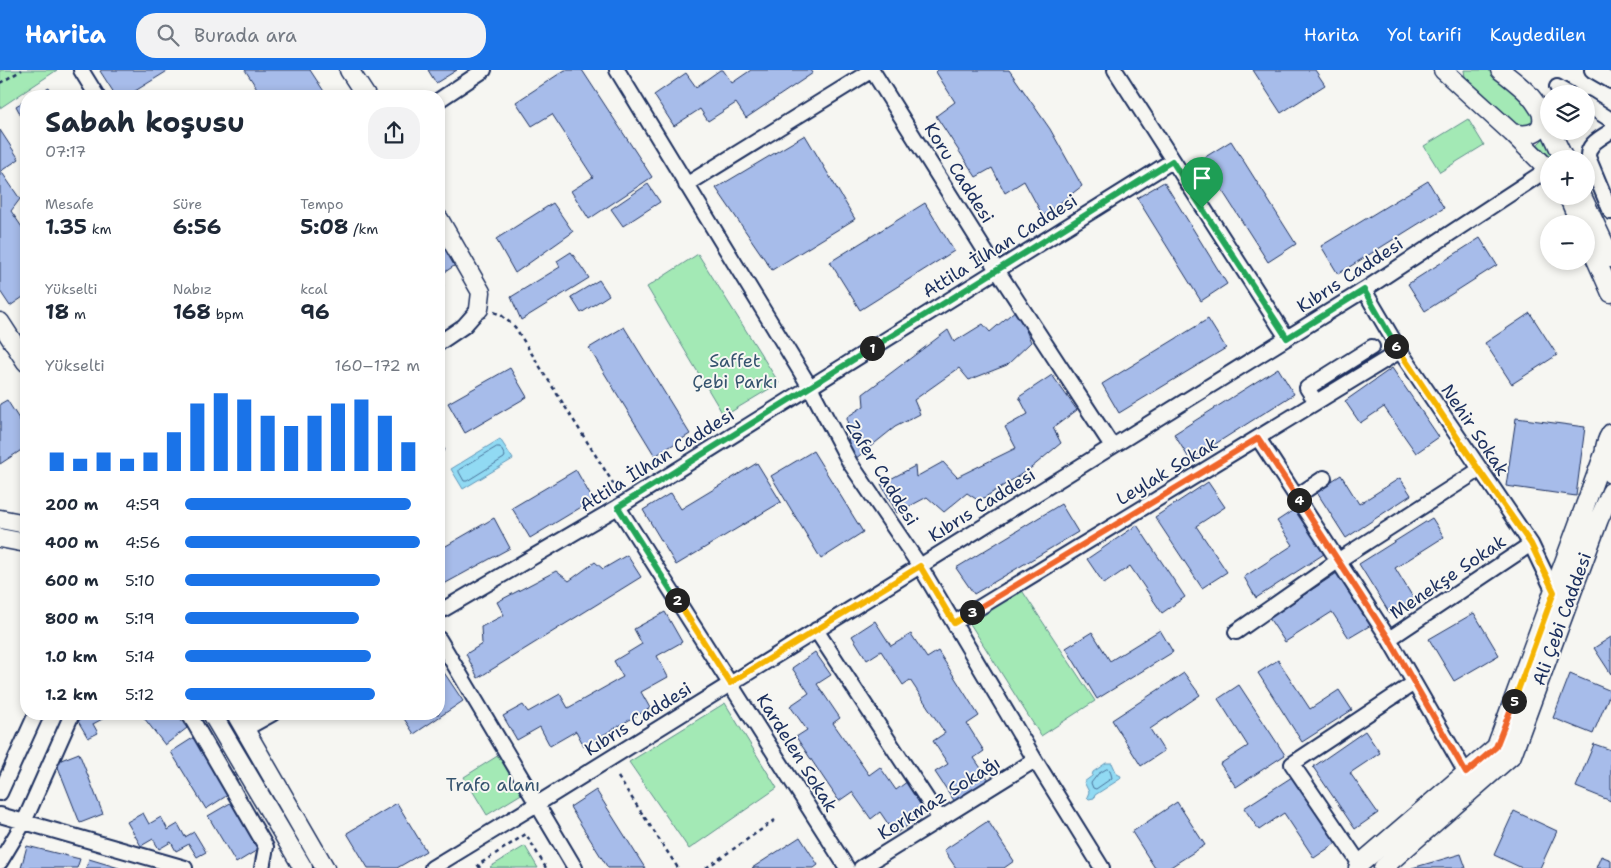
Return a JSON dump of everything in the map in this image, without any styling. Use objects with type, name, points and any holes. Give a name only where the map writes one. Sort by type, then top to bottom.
[{"type":"main road","points":[[349,70],[362,90]]},
{"type":"main road","points":[[1443,70],[1455,77],[1540,161]]},
{"type":"main road","points":[[1500,70],[1527,91],[1540,108]]},
{"type":"main road","points":[[1512,133],[1531,135],[1539,129],[1542,114],[1538,104]]},
{"type":"main road","points":[[1586,205],[1611,258]]},
{"type":"main road","points":[[445,229],[481,292],[479,308]]},
{"type":"main road","points":[[1595,257],[1611,293]]},
{"type":"main road","points":[[1,324],[20,350]]},
{"type":"main road","name":"Ali Çebi Caddesi","points":[[1359,866],[1496,747],[1611,433]]},
{"type":"main road","points":[[1604,454],[1606,465],[1611,474]]},
{"type":"main road","name":"Ali Çebi Caddesi","points":[[1383,868],[1512,755],[1599,519],[1611,492]]},
{"type":"main road","points":[[0,519],[20,523]]},
{"type":"main road","points":[[0,538],[20,542]]},
{"type":"main road","points":[[216,720],[302,868]]},
{"type":"main road","points":[[240,720],[325,868]]},
{"type":"street","points":[[81,70],[93,90]]},
{"type":"street","points":[[445,96],[484,70]]},
{"type":"street","name":"Zafer Caddesi","points":[[617,70],[810,387],[850,463],[920,566],[1102,868]]},
{"type":"street","points":[[686,185],[872,70]]},
{"type":"street","name":"Koru Caddesi","points":[[872,70],[997,270],[1112,446]]},
{"type":"street","points":[[1115,70],[1287,338]]},
{"type":"street","points":[[1592,70],[1611,81]]},
{"type":"street","points":[[1595,110],[1611,120]]},
{"type":"street","points":[[1611,131],[1588,150],[1588,157],[1611,212]]},
{"type":"street","name":"Attila İlhan Caddesi","points":[[445,608],[622,505],[1172,161]]},
{"type":"street","name":"Kıbrıs Caddesi","points":[[432,868],[1364,290],[1540,174]]},
{"type":"street","name":"Nehir Sokak","points":[[1364,290],[1400,351],[1531,544],[1554,592]]},
{"type":"street","points":[[445,339],[464,326],[479,308]]},
{"type":"street","points":[[1316,402],[1307,388],[1372,347]]},
{"type":"street","name":"Leylak Sokak","points":[[954,623],[1400,351]]},
{"type":"street","points":[[1258,438],[1389,639]]},
{"type":"street","points":[[1236,632],[1339,560],[1479,470]]},
{"type":"street","points":[[1297,496],[1324,478]]},
{"type":"street","name":"Kardelen Sokak","points":[[622,505],[730,683],[847,868]]},
{"type":"street","name":"Menekşe Sokak","points":[[1466,773],[1389,639],[1531,544]]},
{"type":"street","points":[[816,630],[940,819]]},
{"type":"street","points":[[445,649],[576,868]]},
{"type":"street","points":[[1359,866],[1292,764],[1414,683]]},
{"type":"street","points":[[0,793],[33,720]]},
{"type":"street","points":[[0,862],[24,822],[69,720]]},
{"type":"street","points":[[192,720],[266,847],[262,868]]},
{"type":"street","points":[[245,729],[261,720]]},
{"type":"street","name":"Korkmaz Sokağı","points":[[862,868],[1036,760]]},
{"type":"street","points":[[0,815],[138,862],[185,868]]},
{"type":"path","points":[[0,83],[22,70]]},
{"type":"path","points":[[479,308],[501,315],[515,327],[622,505]]},
{"type":"path","points":[[618,777],[678,868]]},
{"type":"path","points":[[706,868],[778,818]]},
{"type":"path","points":[[480,868],[478,865],[526,834],[546,868]]},
{"type":"green space","points":[[0,70],[57,70],[27,90],[20,90],[20,95],[0,108]]},
{"type":"green space","points":[[1464,70],[1491,70],[1519,91],[1532,106],[1534,122],[1528,127],[1521,129],[1465,77]]},
{"type":"green space","points":[[1468,119],[1484,145],[1440,172],[1424,146]]},
{"type":"green space","points":[[1542,140],[1548,140],[1552,150],[1540,151],[1535,147]]},
{"type":"green space","name":"Saffet Çebi Parkı","points":[[698,254],[779,383],[724,416],[647,287]]},
{"type":"green space","points":[[1021,589],[1095,701],[1041,736],[969,622]]},
{"type":"green space","points":[[725,703],[777,788],[689,849],[629,762]]},
{"type":"green space","name":"Trafo alanı","points":[[499,755],[523,793],[487,815],[464,777]]},
{"type":"green space","points":[[525,846],[538,868],[490,867]]},
{"type":"water","points":[[500,439],[513,459],[463,489],[451,469]]},
{"type":"water","points":[[1106,763],[1112,763],[1117,774],[1121,776],[1120,779],[1095,795],[1094,798],[1089,799],[1087,797],[1089,792],[1084,782],[1092,776],[1093,772]]},
{"type":"building","points":[[169,70],[137,90],[112,90],[100,71]]},
{"type":"building","points":[[245,70],[310,70],[323,90],[258,90]]},
{"type":"building","points":[[428,70],[457,70],[436,83]]},
{"type":"building","points":[[565,70],[582,70],[652,177],[589,219],[571,191],[593,177],[552,114],[532,126],[516,102]]},
{"type":"building","points":[[720,70],[723,70],[732,83],[751,70],[811,70],[813,73],[746,118],[736,103],[708,121],[700,109],[674,126],[654,95],[686,73],[696,87]]},
{"type":"building","points":[[938,70],[1009,70],[1050,129],[1082,186],[1043,216],[1024,181],[1005,193],[992,168],[976,177],[936,116],[955,102],[936,72]]},
{"type":"building","points":[[1253,70],[1315,70],[1325,85],[1281,113]]},
{"type":"building","points":[[20,104],[20,114],[16,106]]},
{"type":"building","points":[[0,130],[19,159],[1,171],[20,199],[11,211],[20,224],[20,299],[10,306],[0,291]]},
{"type":"building","points":[[805,135],[855,219],[772,270],[716,188]]},
{"type":"building","points":[[1231,141],[1296,244],[1268,262],[1202,159]]},
{"type":"building","points":[[1428,181],[1444,208],[1338,274],[1321,246]]},
{"type":"building","points":[[1164,182],[1227,284],[1201,301],[1137,198]]},
{"type":"building","points":[[648,184],[660,202],[623,226],[611,209]]},
{"type":"building","points":[[553,203],[573,232],[515,273],[496,239]]},
{"type":"building","points":[[925,203],[954,251],[860,310],[830,262]]},
{"type":"building","points":[[1480,238],[1497,265],[1425,311],[1408,284]]},
{"type":"building","points":[[445,245],[457,264],[445,272]]},
{"type":"building","points":[[571,252],[589,278],[521,320],[511,297],[560,267],[557,261]]},
{"type":"building","points":[[599,280],[609,295],[581,313],[571,297]]},
{"type":"building","points":[[1017,309],[1031,342],[1007,365],[969,380],[959,368],[914,400],[920,414],[895,427],[850,463],[847,417],[864,406],[863,394],[948,330],[954,342],[983,324],[990,332]]},
{"type":"building","points":[[1530,313],[1557,355],[1512,384],[1485,343]]},
{"type":"building","points":[[1208,319],[1226,348],[1119,413],[1102,384]]},
{"type":"building","points":[[624,327],[690,434],[655,456],[589,348]]},
{"type":"building","points":[[510,368],[527,397],[465,433],[448,403]]},
{"type":"building","points":[[1278,368],[1294,394],[1190,460],[1174,434]]},
{"type":"building","points":[[1392,368],[1439,437],[1416,453],[1384,407],[1360,423],[1345,401]]},
{"type":"building","points":[[1052,375],[1077,410],[1053,428],[1061,443],[1031,468],[979,501],[967,493],[944,512],[927,497],[897,513],[881,484],[915,466],[916,477],[943,462],[957,477],[1016,448],[1005,427],[1028,414],[1019,397]]},
{"type":"building","points":[[7,400],[20,421],[20,451],[0,464],[0,404]]},
{"type":"building","points":[[1516,418],[1585,427],[1576,496],[1506,486]]},
{"type":"building","points":[[813,451],[863,532],[821,559],[771,476]]},
{"type":"building","points":[[757,463],[781,502],[676,565],[643,510],[671,493],[681,509]]},
{"type":"building","points":[[576,470],[593,500],[530,538],[512,508]]},
{"type":"building","points":[[1341,475],[1359,504],[1400,478],[1411,495],[1346,538],[1316,491]]},
{"type":"building","points":[[1208,482],[1225,507],[1196,526],[1227,572],[1202,588],[1155,517]]},
{"type":"building","points":[[1061,504],[1078,532],[974,594],[956,568]]},
{"type":"building","points":[[1295,509],[1324,554],[1256,598],[1244,577],[1293,545],[1277,521]]},
{"type":"building","points":[[494,518],[510,548],[445,583],[445,547]]},
{"type":"building","points":[[1432,518],[1444,537],[1395,568],[1414,599],[1390,614],[1359,564]]},
{"type":"building","points":[[1137,525],[1185,597],[1162,613],[1130,566],[1104,584],[1087,559]]},
{"type":"building","points":[[627,555],[641,577],[478,678],[466,654],[482,644],[481,627],[504,615],[497,602],[556,571],[569,581],[595,562],[603,569]]},
{"type":"building","points":[[1337,573],[1371,625],[1349,638],[1332,612],[1285,642],[1269,618]]},
{"type":"building","points":[[665,612],[682,642],[657,656],[668,677],[641,692],[650,708],[584,746],[576,731],[550,746],[540,727],[517,740],[503,716],[523,705],[528,712],[560,694],[568,708],[623,677],[614,661],[642,644],[634,629]]},
{"type":"building","points":[[1474,613],[1499,655],[1454,681],[1429,639]]},
{"type":"building","points":[[875,621],[891,646],[911,634],[927,658],[938,651],[979,716],[967,724],[984,751],[974,758],[989,780],[955,802],[935,772],[948,764],[933,741],[945,733],[910,680],[903,685],[881,651],[867,660],[852,636]]},
{"type":"building","points":[[1160,630],[1173,652],[1097,699],[1066,648],[1092,632],[1110,661]]},
{"type":"building","points":[[1611,637],[1611,674],[1594,648]]},
{"type":"building","points":[[815,652],[831,675],[817,684],[840,718],[833,723],[869,775],[880,767],[896,790],[908,781],[929,811],[895,834],[880,812],[871,819],[852,792],[839,801],[796,737],[807,730],[790,706],[809,693],[792,668]]},
{"type":"building","points":[[1278,660],[1310,709],[1339,690],[1352,710],[1302,742],[1258,673]]},
{"type":"building","points":[[1184,673],[1200,695],[1150,729],[1164,751],[1141,766],[1112,720]]},
{"type":"building","points":[[445,674],[463,701],[445,713]]},
{"type":"building","points":[[1570,674],[1611,691],[1593,734],[1553,718]]},
{"type":"building","points":[[1239,685],[1285,755],[1236,787],[1220,764],[1248,746],[1218,699]]},
{"type":"building","points":[[100,720],[93,724],[98,733],[88,738],[78,721]]},
{"type":"building","points":[[146,720],[181,720],[187,728],[165,745]]},
{"type":"building","points":[[405,720],[435,720],[414,734]]},
{"type":"building","points":[[1365,731],[1380,753],[1350,773],[1378,813],[1355,829],[1313,767]]},
{"type":"building","points":[[196,736],[231,793],[206,809],[171,752]]},
{"type":"building","points":[[1594,744],[1611,750],[1611,801],[1576,787]]},
{"type":"building","points":[[79,753],[103,814],[80,823],[56,762]]},
{"type":"building","points":[[1292,777],[1336,843],[1314,858],[1284,813],[1259,830],[1244,808]]},
{"type":"building","points":[[596,790],[645,868],[608,868],[570,807]]},
{"type":"building","points":[[232,802],[259,849],[236,863],[208,816]]},
{"type":"building","points":[[1177,802],[1205,845],[1169,868],[1155,868],[1132,832]]},
{"type":"building","points":[[397,803],[426,851],[397,868],[368,868],[347,833]]},
{"type":"building","points":[[1514,811],[1557,831],[1540,868],[1522,868],[1494,855]]},
{"type":"building","points":[[143,813],[149,824],[161,817],[168,830],[178,824],[185,837],[194,832],[206,852],[197,857],[189,844],[176,851],[171,842],[159,849],[153,839],[141,846],[127,822]]},
{"type":"building","points":[[988,821],[1014,861],[1004,868],[956,868],[944,850]]},
{"type":"building","points":[[800,837],[818,865],[814,868],[752,868]]},
{"type":"building","points":[[27,846],[80,859],[77,868],[21,868]]},
{"type":"building","points":[[1461,854],[1466,868],[1412,868]]},
{"type":"building","points":[[1601,856],[1611,860],[1611,868],[1596,868]]},
{"type":"building","points":[[89,859],[119,868],[86,868]]},
{"type":"route","points":[[1172,161],[1202,208],[1287,338],[1364,290],[1400,351],[1531,544],[1554,592],[1496,747],[1466,773],[1389,639],[1258,438],[954,623],[920,566],[730,683],[618,507],[1172,161]]}]
